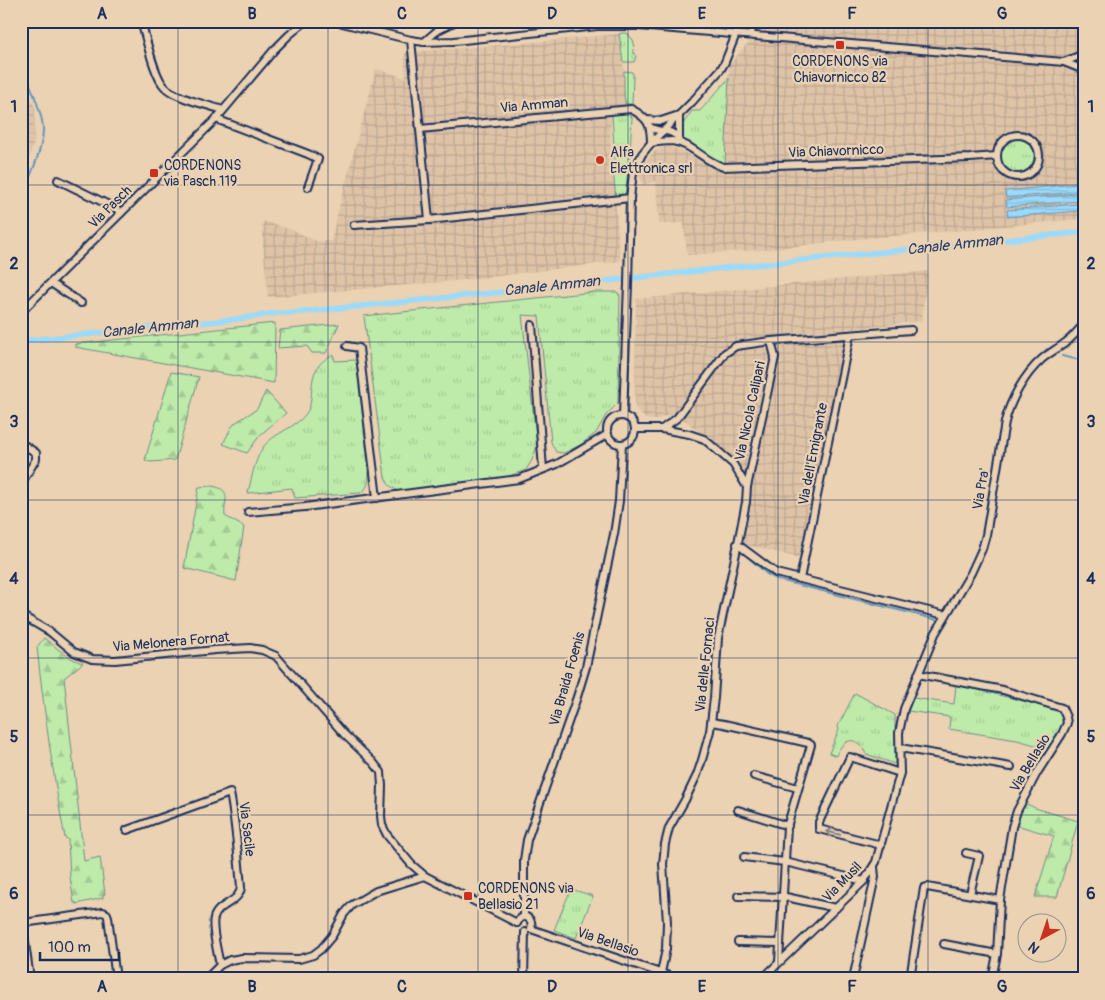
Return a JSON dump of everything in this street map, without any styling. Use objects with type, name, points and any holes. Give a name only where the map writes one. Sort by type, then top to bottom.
[{"type":"street","points":[[141,21],[159,81],[164,87],[179,95],[223,110]]},
{"type":"street","name":"Via Pasch","points":[[21,312],[216,119],[274,50],[306,21]]},
{"type":"street","points":[[334,21],[424,42],[454,41],[596,24],[751,35],[1064,62],[1084,70]]},
{"type":"street","points":[[424,42],[438,30],[456,21]]},
{"type":"street","points":[[751,35],[753,21]]},
{"type":"street","points":[[623,416],[630,198],[631,184],[636,166],[642,154],[651,143],[721,69],[736,34]]},
{"type":"street","points":[[411,40],[429,220]]},
{"type":"street","points":[[1064,62],[1084,54]]},
{"type":"street","name":"Via Amman","points":[[420,129],[630,109],[657,131],[664,130]]},
{"type":"street","points":[[679,115],[679,136],[682,143]]},
{"type":"street","name":"Via Amman","points":[[649,124],[679,115]]},
{"type":"street","points":[[216,119],[318,159],[308,188]]},
{"type":"street","points":[[655,121],[664,130],[670,141]]},
{"type":"street","points":[[649,124],[651,143]]},
{"type":"street","points":[[664,130],[671,131],[679,136]]},
{"type":"street","points":[[1016,136],[1025,137],[1032,141],[1038,153],[1038,160],[1035,168],[1029,173],[1014,176],[1006,173],[1000,167],[997,156],[1002,142],[1016,136]]},
{"type":"street","name":"Via Chiavornicco","points":[[651,143],[670,141],[682,143],[715,165],[723,167],[997,156]]},
{"type":"street","points":[[58,180],[117,209],[121,213]]},
{"type":"street","points":[[354,225],[429,220],[630,198]]},
{"type":"street","points":[[51,283],[81,303]]},
{"type":"street","name":"Via Pra'","points":[[918,674],[935,634],[945,615],[958,597],[982,549],[986,536],[1007,414],[1014,398],[1035,366],[1073,336],[1084,324]]},
{"type":"street","points":[[532,325],[543,469]]},
{"type":"street","name":"Via Nicola Calipari","points":[[662,429],[677,418],[724,353],[736,346],[771,341],[911,330]]},
{"type":"street","name":"Via dell'Emigrante","points":[[800,579],[850,335]]},
{"type":"street","name":"Via Nicola Calipari","points":[[747,487],[775,358],[771,341]]},
{"type":"street","points":[[347,346],[359,348],[377,498]]},
{"type":"street","points":[[623,416],[632,420],[636,429],[633,438],[627,443],[622,444],[614,442],[608,434],[610,422],[616,417],[623,416]]},
{"type":"street","points":[[636,429],[662,429],[704,439],[733,464],[747,487]]},
{"type":"street","points":[[248,512],[377,498],[519,478],[558,464],[608,434]]},
{"type":"street","points":[[21,443],[36,454],[36,459],[21,484]]},
{"type":"street","name":"Via Braida Foenis","points":[[524,917],[526,840],[577,698],[586,667],[614,534],[619,501],[622,444]]},
{"type":"street","name":"Via delle Fornaci","points":[[661,972],[666,949],[667,922],[663,864],[665,844],[669,828],[697,775],[704,753],[711,722],[718,638],[747,487]]},
{"type":"street","points":[[737,544],[776,573],[945,615]]},
{"type":"street","name":"Via Melonera Fornat","points":[[21,615],[50,632],[74,652],[92,659],[115,660],[250,648],[262,650],[276,656],[380,772],[382,825],[398,850],[425,876]]},
{"type":"street","name":"Via Musil","points":[[762,979],[864,881],[874,867],[900,773],[899,732],[901,719],[918,674]]},
{"type":"street","name":"Via Bellasio","points":[[918,674],[1003,690],[1062,708],[1066,717],[1067,723],[1062,734],[1037,773],[1017,811],[1012,827],[1000,900],[992,979]]},
{"type":"street","points":[[711,722],[811,745],[788,826],[779,961]]},
{"type":"street","points":[[900,748],[1011,767]]},
{"type":"street","points":[[881,845],[819,829],[820,822],[850,757],[900,773]]},
{"type":"street","points":[[754,776],[798,788]]},
{"type":"street","name":"Via Sacile","points":[[127,830],[230,793],[235,820],[241,893],[217,910],[214,917],[213,924],[220,965]]},
{"type":"street","points":[[738,810],[788,826]]},
{"type":"street","points":[[966,853],[979,856],[970,894]]},
{"type":"street","points":[[744,857],[785,862],[864,881]]},
{"type":"street","points":[[853,979],[875,878],[874,867]]},
{"type":"street","points":[[206,979],[220,965],[230,960],[242,958],[299,959],[313,954],[321,949],[332,936],[347,909],[352,905],[376,892],[425,876],[517,923],[517,927],[520,930],[528,930]]},
{"type":"street","points":[[910,979],[924,888],[1000,900]]},
{"type":"street","points":[[738,896],[782,897],[836,908]]},
{"type":"street","points":[[23,923],[103,912],[108,918],[116,979]]},
{"type":"street","points":[[21,914],[30,979]]},
{"type":"street","points":[[517,923],[519,919],[524,917],[529,918],[532,924],[528,930],[524,979]]},
{"type":"street","name":"Via Bellasio","points":[[528,930],[678,979]]},
{"type":"street","points":[[738,942],[780,943]]},
{"type":"street","points":[[944,944],[996,954]]},
{"type":"shaded area","points":[[757,21],[1084,21],[1084,214],[1079,219],[856,239],[771,249],[687,255],[684,223],[659,224],[656,181],[643,185],[639,175],[642,167],[656,150],[668,146],[680,150],[722,172],[725,164],[729,65],[749,42],[754,41]]},
{"type":"shaded area","points":[[619,34],[626,104],[612,115],[610,130],[620,261],[465,280],[268,297],[262,234],[263,221],[293,230],[316,241],[331,241],[376,69],[406,78],[405,53]]},
{"type":"shaded area","points":[[21,73],[35,108],[34,143],[21,178]]},
{"type":"shaded area","points":[[928,271],[921,321],[845,330],[842,354],[799,558],[744,544],[752,481],[701,433],[677,414],[667,415],[657,420],[646,419],[635,407],[636,299]]},
{"type":"green space","points":[[627,33],[633,40],[635,47],[633,52],[636,56],[634,62],[623,62],[619,34]]},
{"type":"green space","points":[[624,71],[632,72],[633,74],[632,104],[626,104],[624,96]]},
{"type":"green space","points":[[729,78],[725,164],[709,157],[691,145],[684,139],[682,131],[692,111],[700,111]]},
{"type":"green space","points":[[628,114],[632,117],[625,197],[616,198],[612,161],[615,160],[612,115]]},
{"type":"green space","points":[[1017,139],[1029,144],[1034,156],[1029,168],[1017,173],[1005,168],[1000,156],[1005,144]]},
{"type":"green space","points":[[594,292],[617,292],[620,295],[618,403],[606,415],[596,433],[580,445],[564,453],[556,452],[551,442],[539,316],[522,315],[537,446],[526,470],[492,482],[398,491],[389,485],[385,477],[364,316]]},
{"type":"green space","points":[[275,323],[274,383],[75,347],[75,344]]},
{"type":"green space","points":[[339,324],[326,353],[312,353],[307,346],[278,348],[280,330]]},
{"type":"green space","points":[[333,354],[335,361],[356,360],[369,470],[367,486],[360,493],[295,498],[292,488],[248,493],[255,464],[262,449],[273,438],[294,425],[305,415],[309,408],[313,379],[317,367]]},
{"type":"green space","points":[[171,372],[199,377],[175,460],[151,462],[145,460]]},
{"type":"green space","points":[[266,391],[286,413],[260,435],[247,453],[223,444],[235,423],[257,409]]},
{"type":"green space","points":[[211,486],[223,490],[225,493],[225,516],[244,527],[236,581],[184,568],[199,487]]},
{"type":"green space","points":[[44,638],[68,656],[83,663],[64,678],[84,861],[100,857],[105,894],[103,898],[76,904],[76,902],[74,903],[70,877],[68,839],[65,838],[49,743],[37,647]]},
{"type":"green space","points":[[956,685],[1054,709],[1064,718],[1061,730],[1050,749],[1017,740],[949,729],[950,717],[908,711],[913,698],[954,704]]},
{"type":"green space","points":[[855,693],[895,715],[895,764],[866,754],[863,748],[855,741],[846,742],[836,756],[829,753],[839,730],[838,726]]},
{"type":"green space","points":[[1025,803],[1035,808],[1078,821],[1057,897],[1035,897],[1054,836],[1016,825]]},
{"type":"green space","points":[[571,889],[593,896],[576,938],[554,930]]},
{"type":"water","points":[[1076,184],[1076,192],[1006,198],[1005,191]]},
{"type":"water","points":[[1077,194],[1078,201],[1007,207],[1006,200]]},
{"type":"water","points":[[1078,204],[1079,211],[1008,217],[1007,210]]},
{"type":"waterway","points":[[21,64],[43,124],[38,156],[21,198]]},
{"type":"waterway","name":"Canale Amman","points":[[21,341],[237,319],[278,313],[533,289],[1084,232]]},
{"type":"waterway","points":[[1034,363],[1047,349]]},
{"type":"waterway","points":[[1062,356],[1084,361]]},
{"type":"waterway","points":[[1005,413],[1008,401]]},
{"type":"waterway","points":[[990,494],[993,474]]},
{"type":"waterway","points":[[975,557],[983,534],[988,499]]},
{"type":"waterway","points":[[747,556],[767,574],[779,580],[938,620]]},
{"type":"waterway","points":[[965,577],[971,566]]},
{"type":"place","name":"CORDENONS via Chiavornicco 82","points":[[840,45]]},
{"type":"place","name":"Alfa Elettronica srl","points":[[600,160]]},
{"type":"place","name":"CORDENONS via Pasch 119","points":[[154,173]]},
{"type":"place","name":"CORDENONS via Bellasio 21","points":[[468,896]]}]
